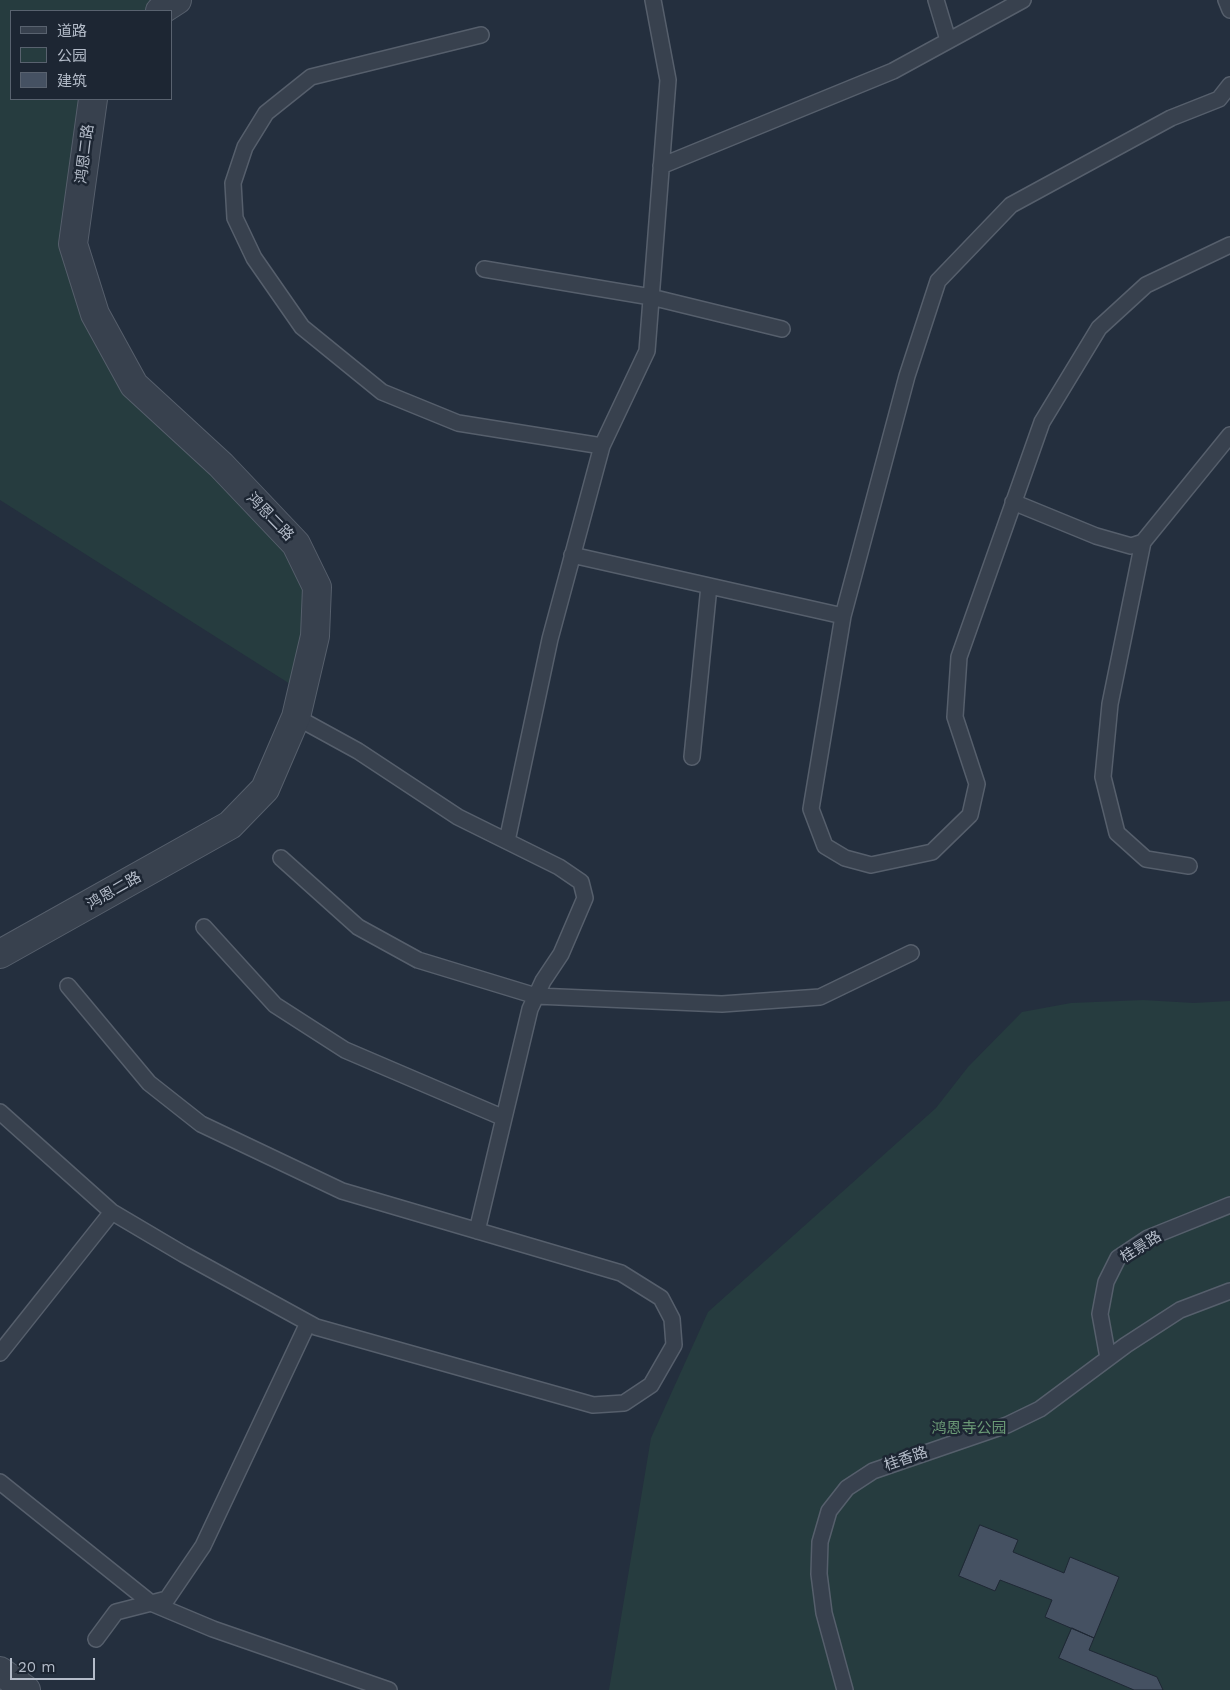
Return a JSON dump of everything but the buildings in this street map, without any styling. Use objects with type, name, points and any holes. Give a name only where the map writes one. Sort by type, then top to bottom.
[{"type":"street","points":[[162,10],[177,0]]},
{"type":"street","name":"鸿恩二路","points":[[0,954],[230,825],[265,789],[296,717],[315,636],[317,587],[296,544],[221,466],[134,385],[95,314],[73,244],[93,100]]},
{"type":"street","points":[[0,1671],[26,1690]]},
{"type":"lane","points":[[507,841],[550,639],[602,446],[647,352],[668,80],[653,0]]},
{"type":"lane","points":[[936,0],[948,40]]},
{"type":"lane","points":[[661,166],[893,70],[1023,0]]},
{"type":"lane","points":[[1226,0],[1230,10]]},
{"type":"lane","points":[[481,35],[311,77],[266,114],[245,147],[233,183],[235,218],[254,258],[302,327],[382,392],[458,423],[602,446]]},
{"type":"lane","points":[[1230,85],[1219,99],[1171,118],[1011,205],[938,281],[907,376],[843,616],[811,809],[825,846],[846,858],[871,865],[932,852],[970,816],[977,784],[955,717],[959,657],[1042,422],[1099,328],[1146,285],[1230,245]]},
{"type":"lane","points":[[484,269],[651,297],[782,329]]},
{"type":"lane","points":[[1189,866],[1146,859],[1117,833],[1103,776],[1110,704],[1143,542],[1230,435]]},
{"type":"lane","points":[[1013,502],[1096,536],[1131,546],[1143,542]]},
{"type":"lane","points":[[572,556],[843,616]]},
{"type":"lane","points":[[692,757],[709,586]]},
{"type":"lane","points":[[296,717],[358,751],[458,817],[559,867],[581,882],[585,898],[561,954],[543,981],[530,1009],[477,1231]]},
{"type":"lane","points":[[281,858],[358,927],[418,960],[536,996],[722,1004],[820,997],[911,953]]},
{"type":"lane","points":[[204,927],[275,1005],[345,1050],[504,1118]]},
{"type":"lane","points":[[0,1112],[112,1212],[182,1254],[316,1327],[593,1405],[624,1403],[651,1385],[674,1345],[672,1319],[661,1298],[621,1273],[342,1191],[201,1124],[149,1083],[68,986]]},
{"type":"lane","name":"桂景路","points":[[1108,1358],[1100,1314],[1106,1282],[1118,1258],[1148,1238],[1230,1205]]},
{"type":"lane","points":[[0,1353],[112,1212]]},
{"type":"lane","name":"桂香路","points":[[845,1690],[824,1613],[819,1574],[820,1542],[829,1511],[847,1488],[874,1471],[1007,1424],[1040,1408],[1108,1358],[1180,1310],[1230,1291]]},
{"type":"lane","points":[[96,1639],[116,1612],[167,1599],[203,1546],[308,1323]]},
{"type":"lane","points":[[0,1482],[151,1604],[213,1629],[389,1690]]},
{"type":"green space","points":[[0,0],[166,0],[154,10],[10,10],[10,100],[92,100],[67,243],[89,317],[293,548],[312,589],[298,689],[0,500]]},
{"type":"green space","name":"鸿恩寺公园","points":[[1143,1000],[1194,1003],[1230,1001],[1230,1690],[609,1690],[651,1438],[708,1312],[936,1108],[968,1067],[1022,1012],[1071,1003]]}]
